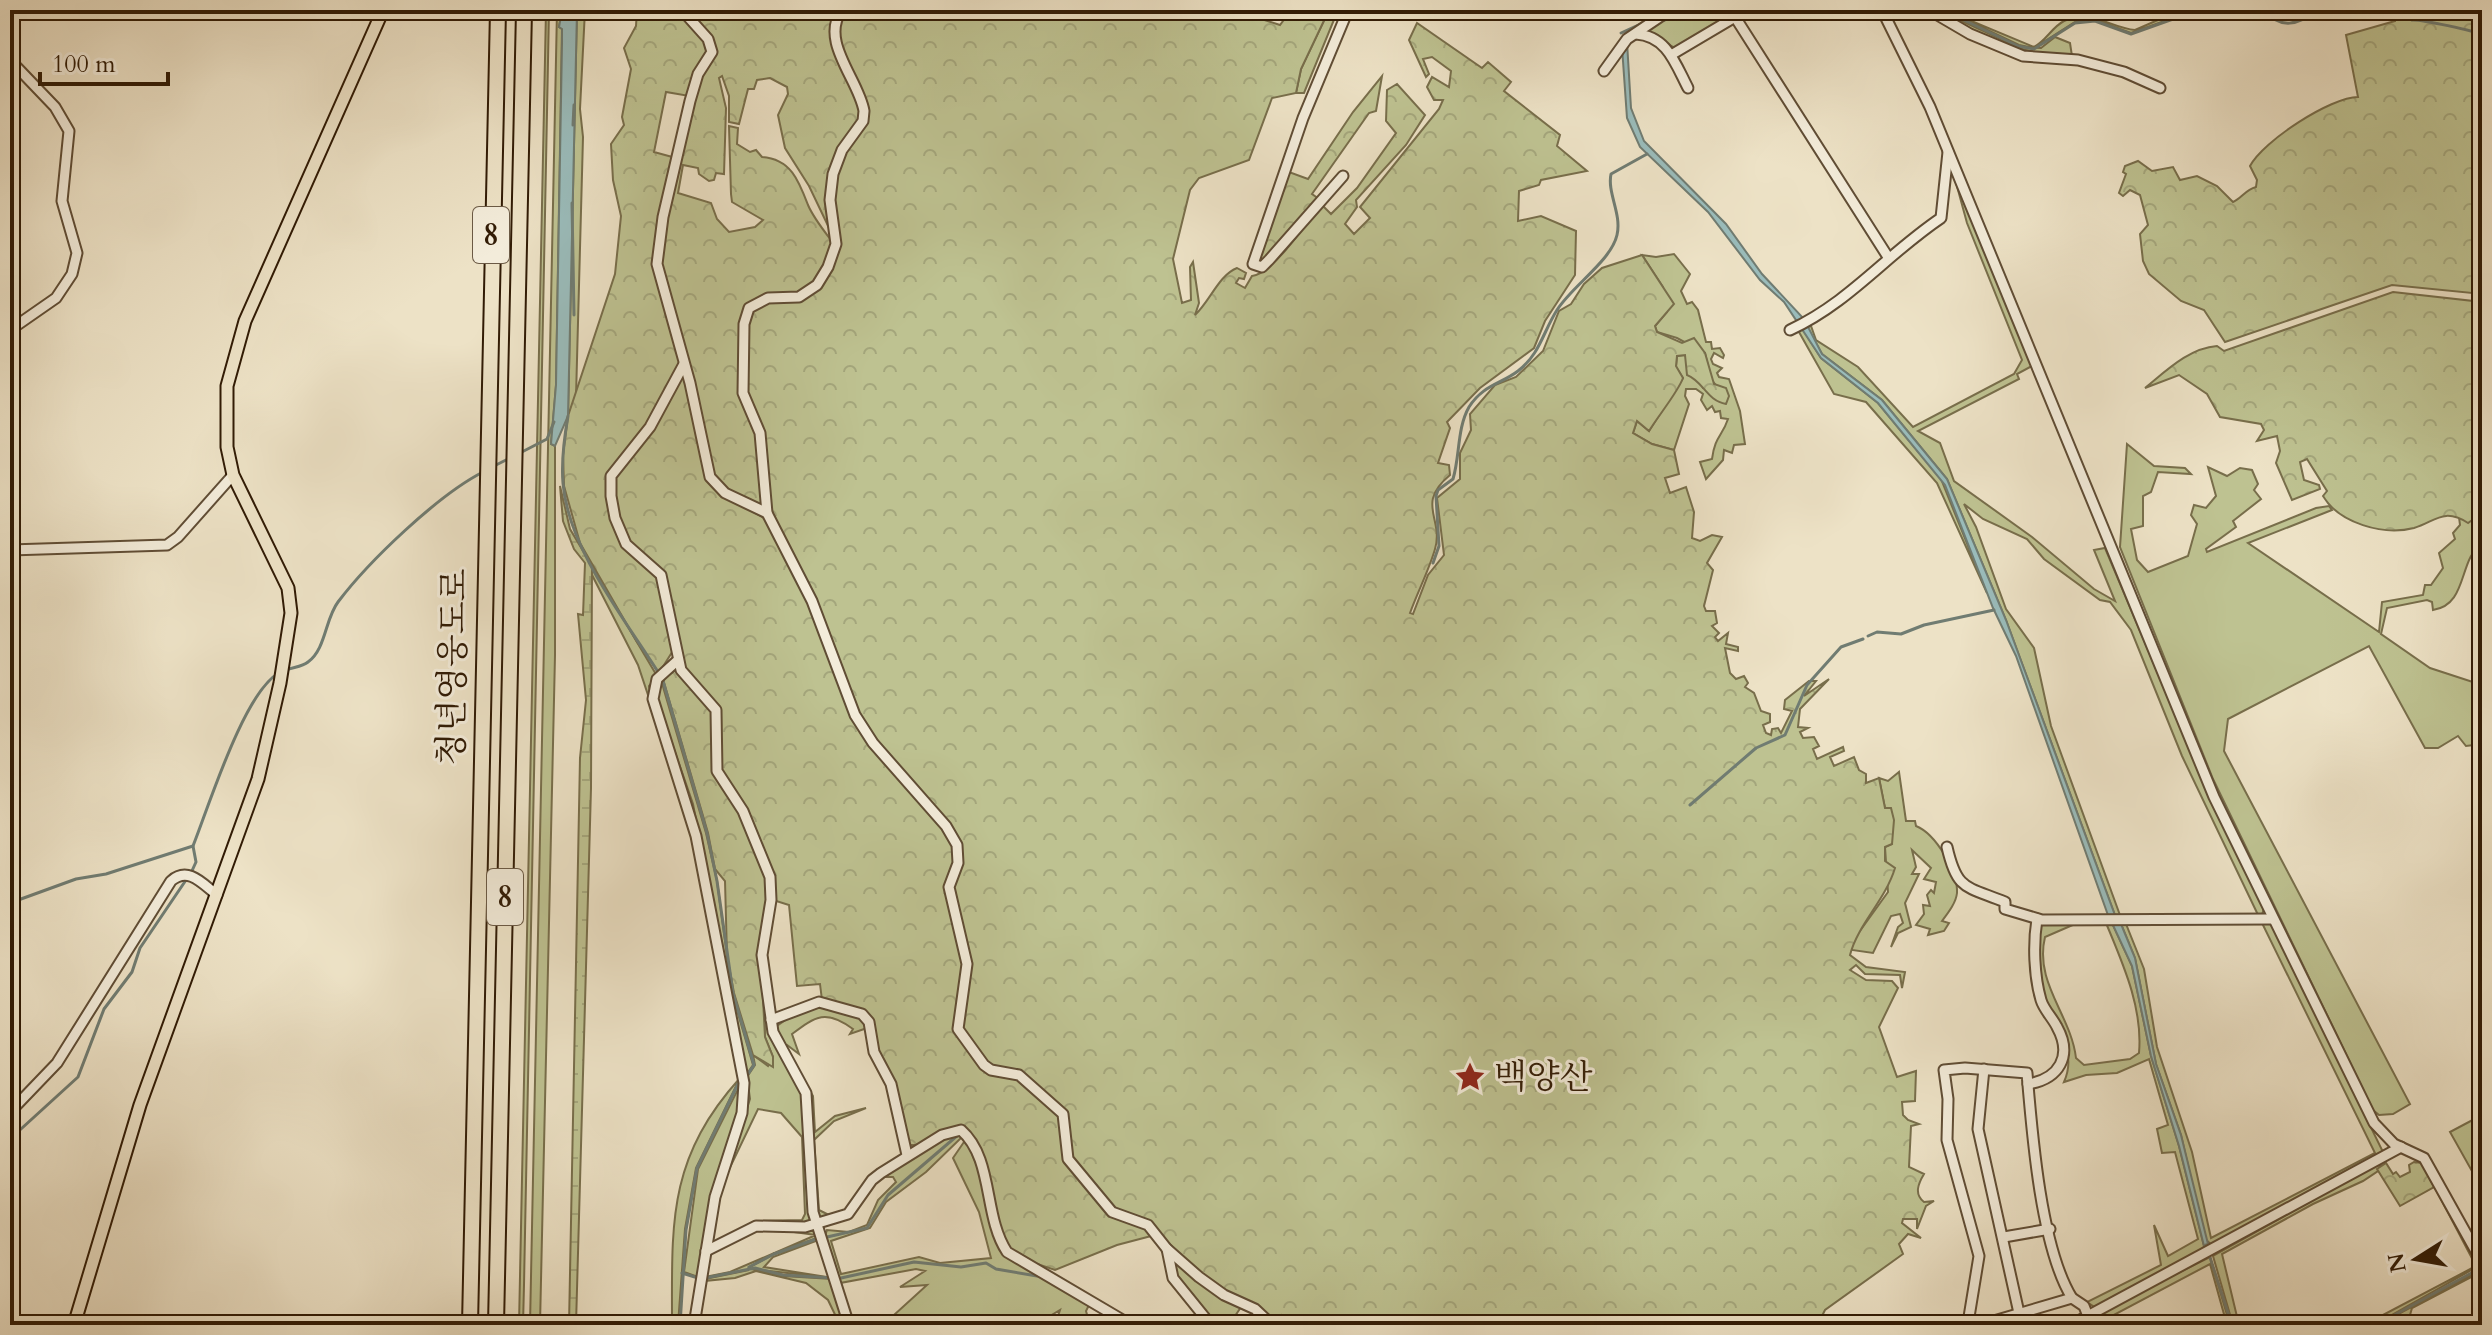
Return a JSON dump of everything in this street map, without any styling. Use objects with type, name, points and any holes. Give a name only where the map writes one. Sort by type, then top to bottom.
[{"type":"highway","name":"청년영웅도로","points":[[470,1325],[498,10]]},
{"type":"highway","name":"청년영웅도로","points":[[496,1325],[524,10]]},
{"type":"main road","points":[[74,1325],[137,1114],[265,756],[280,683],[291,613],[288,588],[233,475],[225,418],[227,386],[237,339],[383,10]]},
{"type":"street","points":[[682,10],[708,39],[712,52],[698,74],[690,101],[657,250],[710,477],[725,493],[767,513]]},
{"type":"street","points":[[842,10],[836,35],[838,48],[864,111],[863,121],[842,150],[833,174],[830,200],[836,244],[823,277],[808,292],[793,299],[761,300],[749,308],[744,324],[743,393],[760,433],[767,513],[812,601],[855,715],[873,743],[946,826],[957,845],[958,863],[949,887],[967,964],[958,1029],[984,1065],[991,1070],[1019,1075],[1063,1114],[1066,1152],[1071,1165],[1112,1212],[1148,1225],[1167,1249],[1214,1289],[1255,1309],[1272,1325]]},
{"type":"street","points":[[1343,176],[1262,267],[1253,264],[1303,118],[1348,10]]},
{"type":"street","points":[[1604,71],[1619,47],[1670,10]]},
{"type":"street","points":[[1671,55],[1747,10]]},
{"type":"street","points":[[1882,10],[1916,75],[2214,797],[2374,1123],[2385,1137],[2420,1154],[2428,1163],[2482,1262]]},
{"type":"street","points":[[1929,10],[1970,34],[2023,56],[2078,60],[2124,72],[2160,88]]},
{"type":"street","points":[[1735,17],[1888,257]]},
{"type":"street","points":[[1631,36],[1655,37],[1671,55],[1688,88]]},
{"type":"street","points":[[10,60],[55,107],[69,131],[62,201],[77,253],[72,274],[56,298],[10,330]]},
{"type":"street","points":[[1790,330],[1827,312],[1888,257],[1941,218],[1948,152]]},
{"type":"street","points":[[684,364],[650,427],[611,476],[615,518],[626,544],[661,575],[681,670],[716,710],[717,771],[743,811],[770,877],[771,900],[763,930],[762,955],[771,1020],[776,1043],[806,1093],[812,1200],[849,1325]]},
{"type":"street","points":[[10,550],[167,545],[178,537],[233,475]]},
{"type":"street","points":[[678,660],[657,679],[653,699],[696,836],[745,1097],[715,1197],[694,1325]]},
{"type":"street","points":[[1947,847],[1954,878],[2005,902],[2005,909],[2037,919],[2273,919]]},
{"type":"street","points":[[10,1112],[57,1063],[171,881],[180,874],[190,875],[217,895]]},
{"type":"street","points":[[2028,1084],[2052,1077],[2064,1060],[2063,1040],[2039,991],[2035,934],[2037,919]]},
{"type":"street","points":[[771,1020],[819,1002],[862,1014],[869,1022],[874,1052],[891,1084],[907,1155]]},
{"type":"street","points":[[1984,1069],[1978,1129],[2019,1313]]},
{"type":"street","points":[[1968,1323],[1979,1256],[1947,1140],[1948,1099],[1944,1070],[2024,1071],[2037,1170],[2059,1277],[2072,1298],[2084,1306],[2088,1316]]},
{"type":"street","points":[[706,1251],[756,1226],[817,1224],[848,1214],[872,1180],[907,1155],[951,1130],[965,1133],[977,1154],[997,1235],[1007,1252],[1131,1325]]},
{"type":"street","points":[[2071,1325],[2401,1147]]},
{"type":"street","points":[[2004,1237],[2050,1229]]},
{"type":"street","points":[[1167,1249],[1173,1278],[1211,1325]]},
{"type":"street","points":[[1901,1321],[1987,1323],[2072,1298]]},
{"type":"green space","points":[[546,10],[549,10],[524,1285],[523,1325],[519,1325]]},
{"type":"green space","points":[[557,10],[562,10],[559,27],[562,29],[556,385],[551,444],[555,446],[555,655],[540,1325],[530,1325]]},
{"type":"green space","points":[[577,10],[585,10],[580,109],[583,137],[576,397],[568,416]]},
{"type":"green space","points":[[637,10],[680,10],[705,41],[709,51],[689,96],[666,92],[654,152],[676,158],[654,250],[680,361],[660,407],[610,475],[625,545],[656,570],[674,649],[659,673],[637,642],[580,543],[564,486],[563,455],[568,416],[615,274],[621,216],[613,180],[611,144],[624,125],[622,117],[631,69],[624,48],[636,26]]},
{"type":"green space","points":[[684,10],[840,10],[834,35],[855,87],[861,120],[834,163],[831,232],[809,186],[785,148],[778,115],[788,94],[787,87],[770,78],[757,80],[754,89],[748,89],[739,124],[729,122],[729,96],[722,76],[719,78],[726,108],[724,174],[716,173],[714,180],[709,181],[699,174],[698,168],[683,165],[678,193],[711,203],[717,219],[729,232],[755,227],[763,220],[732,202],[729,126],[738,128],[737,144],[780,162],[792,173],[813,215],[834,244],[812,284],[793,295],[748,307],[741,394],[758,434],[765,507],[741,500],[711,476],[658,250],[700,74],[713,52]]},
{"type":"green space","points":[[844,10],[1252,10],[1252,16],[1280,25],[1286,17],[1310,18],[1318,10],[1329,10],[1301,69],[1296,93],[1272,98],[1249,160],[1199,178],[1190,190],[1173,259],[1182,303],[1191,300],[1190,267],[1193,262],[1199,303],[1195,315],[1231,271],[1237,268],[1246,273],[1244,279],[1239,278],[1236,283],[1245,288],[1252,276],[1261,273],[1280,257],[1321,204],[1331,214],[1357,188],[1396,133],[1386,121],[1387,90],[1397,84],[1425,115],[1406,145],[1356,200],[1357,207],[1345,224],[1354,234],[1370,218],[1360,207],[1443,100],[1434,100],[1427,87],[1432,77],[1449,87],[1451,71],[1432,57],[1423,59],[1429,74],[1426,77],[1409,40],[1417,23],[1482,68],[1488,62],[1511,82],[1504,91],[1560,135],[1557,146],[1587,171],[1541,180],[1539,185],[1519,191],[1518,221],[1541,216],[1576,231],[1575,275],[1545,321],[1534,348],[1480,388],[1447,422],[1450,428],[1438,463],[1449,465],[1450,475],[1434,494],[1435,549],[1410,613],[1413,614],[1428,575],[1444,555],[1437,498],[1460,479],[1460,453],[1471,430],[1470,414],[1495,385],[1516,377],[1543,351],[1559,311],[1571,304],[1584,284],[1602,268],[1642,255],[1674,304],[1655,326],[1657,332],[1682,343],[1694,338],[1705,353],[1714,384],[1726,388],[1729,396],[1726,404],[1714,399],[1687,375],[1685,355],[1677,356],[1676,366],[1683,378],[1677,390],[1649,431],[1637,421],[1633,433],[1652,444],[1674,450],[1679,474],[1665,478],[1670,493],[1686,487],[1694,512],[1692,538],[1700,541],[1712,535],[1722,537],[1707,563],[1713,570],[1704,606],[1706,611],[1715,611],[1717,623],[1712,626],[1719,633],[1715,637],[1718,641],[1728,633],[1726,644],[1738,647],[1738,651],[1725,648],[1730,673],[1736,679],[1744,676],[1748,683],[1745,687],[1754,693],[1761,711],[1770,714],[1770,722],[1763,725],[1766,733],[1771,735],[1772,729],[1778,728],[1781,733],[1792,711],[1784,709],[1785,700],[1809,681],[1816,681],[1804,696],[1829,679],[1800,709],[1798,727],[1808,728],[1800,732],[1803,738],[1814,737],[1819,746],[1813,749],[1817,759],[1843,747],[1844,751],[1830,757],[1834,766],[1854,757],[1859,770],[1866,774],[1866,783],[1879,778],[1885,808],[1891,808],[1894,820],[1892,844],[1885,847],[1885,861],[1895,868],[1850,955],[1866,967],[1905,972],[1902,988],[1900,975],[1865,974],[1856,965],[1850,970],[1866,980],[1892,981],[1898,988],[1879,1027],[1897,1077],[1916,1071],[1915,1101],[1902,1102],[1903,1115],[1919,1124],[1911,1126],[1909,1167],[1924,1174],[1918,1189],[1921,1199],[1924,1202],[1934,1201],[1926,1206],[1917,1229],[1917,1219],[1903,1219],[1902,1223],[1921,1238],[1908,1234],[1899,1244],[1903,1254],[1825,1310],[1818,1324],[1289,1325],[1281,1315],[1269,1319],[1225,1293],[1178,1257],[1156,1230],[1119,1215],[1072,1164],[1067,1120],[1027,1079],[991,1068],[959,1028],[967,989],[950,887],[959,845],[857,714],[769,513],[763,446],[746,401],[748,316],[762,302],[809,293],[834,256],[833,217],[838,164],[865,121],[837,35]]},
{"type":"green space","points":[[1329,10],[1338,10],[1304,93],[1296,93],[1301,69]]},
{"type":"green space","points":[[1713,10],[1744,10],[1675,48],[1646,31],[1658,21]]},
{"type":"green space","points":[[1938,10],[2018,47],[2041,48],[2055,37],[2070,43],[2072,56],[2034,52],[2002,43]]},
{"type":"green space","points":[[1945,10],[2034,47],[2064,21],[2074,18],[2092,18],[2135,30],[2167,16],[2223,10],[2173,18],[2131,33],[2095,20],[2075,22],[2034,48],[2019,45]]},
{"type":"green space","points":[[2373,10],[2482,10],[2482,294],[2392,285],[2225,342],[2204,310],[2181,301],[2149,274],[2143,261],[2140,234],[2148,225],[2140,195],[2130,190],[2123,196],[2119,193],[2126,174],[2123,172],[2125,166],[2138,161],[2152,171],[2173,167],[2180,180],[2197,176],[2217,186],[2233,202],[2256,187],[2257,180],[2250,166],[2283,133],[2315,112],[2358,97],[2346,35],[2395,21],[2394,13],[2380,16]]},
{"type":"green space","points":[[1382,76],[1376,111],[1369,113],[1312,194],[1319,199],[1262,263],[1258,261],[1289,172],[1308,179],[1353,112]]},
{"type":"green space","points":[[1952,168],[2032,366],[2017,374],[2019,379],[1918,431],[1940,443],[1954,481],[2032,537],[2094,589],[2115,601],[2094,550],[2105,548],[2189,747],[2264,908],[2259,917],[2182,756],[2131,630],[2110,602],[2100,600],[2044,559],[2027,539],[1983,519],[1964,504],[1976,527],[2006,609],[2034,648],[2051,726],[2121,918],[2116,918],[2006,620],[1947,479],[1882,400],[1822,354],[1807,327],[1811,326],[1816,340],[1858,367],[1913,427],[2014,374],[2022,360],[1967,223]]},
{"type":"green space","points":[[1674,254],[1690,274],[1681,291],[1687,304],[1692,302],[1698,310],[1706,342],[1711,342],[1712,349],[1720,348],[1724,355],[1723,358],[1714,353],[1711,359],[1713,364],[1722,368],[1717,373],[1719,377],[1729,379],[1740,411],[1745,444],[1734,445],[1732,453],[1724,450],[1723,460],[1706,479],[1700,462],[1712,459],[1728,419],[1721,418],[1720,411],[1715,412],[1712,406],[1707,410],[1701,400],[1703,394],[1696,389],[1686,389],[1689,404],[1674,450],[1652,444],[1633,433],[1637,421],[1649,431],[1683,378],[1676,367],[1677,356],[1685,355],[1703,388],[1719,389],[1711,379],[1705,353],[1677,338],[1657,332],[1655,326],[1667,312],[1663,287],[1642,255],[1656,257]]},
{"type":"green space","points":[[2393,292],[2482,302],[2482,513],[2468,523],[2445,516],[2402,530],[2363,525],[2340,514],[2330,505],[2323,496],[2327,491],[2307,459],[2300,462],[2304,480],[2319,485],[2320,489],[2292,500],[2276,463],[2280,451],[2277,436],[2257,441],[2264,430],[2261,424],[2220,417],[2207,394],[2179,375],[2145,388],[2178,361],[2197,351],[2217,346],[2224,351]]},
{"type":"green space","points":[[1802,328],[1821,358],[1878,403],[1941,479],[1987,593],[1937,483],[1866,402],[1834,394],[1799,332]]},
{"type":"green space","points":[[684,372],[705,467],[723,495],[764,518],[797,574],[871,744],[951,837],[956,862],[948,879],[964,951],[956,1030],[983,1067],[1011,1073],[1061,1115],[1064,1152],[1111,1213],[1139,1222],[1155,1235],[1117,1245],[1055,1270],[1014,1256],[1004,1243],[985,1171],[956,1127],[919,1145],[909,1145],[872,1029],[854,1007],[822,1000],[820,984],[797,986],[789,905],[773,900],[772,877],[719,770],[720,719],[683,669],[663,574],[655,563],[633,549],[617,518],[613,476]]},
{"type":"green space","points":[[2127,444],[2154,466],[2185,468],[2191,474],[2158,472],[2151,492],[2143,496],[2143,526],[2131,529],[2137,560],[2148,572],[2188,556],[2197,524],[2191,515],[2194,505],[2206,508],[2216,496],[2208,467],[2227,476],[2240,468],[2252,470],[2258,484],[2254,490],[2261,499],[2233,521],[2236,527],[2206,549],[2207,552],[2316,508],[2329,506],[2332,510],[2248,543],[2379,632],[2382,602],[2423,595],[2425,585],[2431,585],[2443,568],[2439,553],[2455,539],[2453,533],[2460,525],[2459,517],[2482,513],[2482,543],[2469,560],[2452,600],[2433,610],[2432,602],[2427,600],[2387,608],[2381,634],[2430,668],[2482,685],[2482,744],[2466,746],[2458,736],[2438,748],[2425,748],[2369,646],[2228,719],[2224,751],[2410,1104],[2393,1114],[2379,1115],[2373,1110],[2213,779],[2120,547]]},
{"type":"green space","points":[[560,486],[570,529],[592,566],[591,788],[576,1325],[569,1325],[580,758],[586,700],[578,614],[583,615],[585,563],[574,549],[563,521]]},
{"type":"green space","points":[[592,566],[657,676],[649,686],[650,693],[687,807],[738,1070],[686,809],[638,665],[591,573]]},
{"type":"green space","points":[[677,669],[714,711],[714,758],[768,877],[766,916],[760,942],[765,1037],[773,1057],[773,1067],[753,1055],[734,993],[727,956],[725,881],[715,869],[708,833],[663,679]]},
{"type":"green space","points":[[661,680],[717,881],[732,993],[753,1065],[746,1075],[693,804],[657,700]]},
{"type":"green space","points":[[1899,772],[1906,821],[1915,821],[1916,826],[1938,845],[1954,875],[1956,897],[1942,921],[1949,923],[1944,931],[1928,935],[1930,929],[1916,925],[1924,914],[1923,905],[1930,906],[1927,895],[1931,890],[1934,893],[1936,882],[1924,879],[1931,868],[1912,850],[1916,867],[1912,874],[1919,874],[1905,903],[1911,927],[1898,933],[1891,947],[1898,927],[1903,923],[1900,914],[1891,916],[1873,953],[1852,950],[1852,942],[1888,892],[1885,847],[1892,844],[1879,778],[1888,781]]},
{"type":"green space","points":[[2040,923],[2075,924],[2045,937],[2043,954],[2044,969],[2068,1027],[2076,1058],[2084,1065],[2130,1059],[2139,1053],[2135,1003],[2106,923],[2112,923],[2132,966],[2151,1056],[2179,1146],[2204,1246],[2202,1252],[2096,1308],[2087,1302],[2161,1265],[2154,1225],[2168,1256],[2198,1239],[2175,1152],[2162,1153],[2157,1129],[2168,1125],[2149,1059],[2117,1073],[2086,1075],[2064,1082],[2068,1070],[2066,1049],[2047,1011],[2039,982]]},
{"type":"green space","points":[[2262,923],[2270,923],[2274,930],[2384,1154],[2213,1246],[2205,1239],[2181,1135],[2156,1064],[2135,958],[2121,924],[2126,924],[2144,969],[2157,1047],[2192,1152],[2211,1238],[2375,1153]]},
{"type":"green space","points":[[764,982],[771,1033],[804,1094],[813,1218],[809,1223],[740,1229],[755,1221],[802,1220],[805,1214],[802,1137],[781,1113],[758,1109],[723,1182],[750,1099],[747,1077],[755,1065],[753,1055],[768,1066],[773,1057],[765,1037]]},
{"type":"green space","points":[[819,1005],[852,1012],[866,1023],[867,1028],[850,1034],[853,1029],[844,1023],[821,1017],[792,1034],[799,1054],[787,1045],[784,1047],[813,1096],[815,1132],[835,1116],[866,1108],[834,1121],[814,1140],[819,1210],[833,1217],[822,1218],[817,1215],[811,1113],[774,1028],[794,1014]]},
{"type":"green space","points":[[740,1078],[696,1168],[685,1229],[678,1325],[672,1325],[674,1223],[686,1165],[716,1108]]},
{"type":"green space","points":[[740,1085],[742,1099],[710,1204],[698,1277],[684,1272],[698,1169]]},
{"type":"green space","points":[[2482,1115],[2482,1189],[2450,1132]]},
{"type":"green space","points":[[957,1132],[962,1137],[926,1172],[886,1202],[870,1228],[831,1241],[841,1274],[919,1257],[940,1263],[991,1258],[979,1212],[953,1158],[966,1139],[980,1173],[995,1236],[1105,1314],[1089,1305],[1086,1311],[1090,1325],[1055,1325],[1060,1310],[1035,1325],[883,1325],[927,1285],[900,1287],[925,1271],[916,1269],[840,1283],[825,1236],[827,1230],[849,1232],[867,1225],[878,1200],[896,1182],[893,1177],[882,1177],[921,1149]]},
{"type":"green space","points":[[2381,1162],[2378,1171],[2363,1181],[2313,1204],[2222,1254],[2239,1325],[2233,1325],[2213,1256]]},
{"type":"green space","points":[[2386,1163],[2393,1174],[2396,1172],[2400,1177],[2410,1172],[2409,1165],[2422,1163],[2434,1187],[2400,1206],[2377,1169]]},
{"type":"green space","points":[[2422,1163],[2482,1267],[2482,1279],[2475,1275],[2412,1308],[2410,1315],[2389,1325],[2378,1325],[2478,1271],[2475,1268],[2374,1325],[2364,1325],[2476,1266]]},
{"type":"green space","points":[[764,1228],[815,1231],[820,1237],[775,1253],[816,1235]]},
{"type":"green space","points":[[821,1239],[773,1257],[764,1267],[833,1278],[751,1269],[783,1276],[833,1279],[844,1325],[840,1325],[828,1300],[806,1283],[756,1271],[735,1278],[704,1281],[749,1270],[705,1277],[730,1272],[774,1253],[748,1268],[774,1254]]},
{"type":"green space","points":[[2210,1257],[2230,1325],[2227,1325],[2210,1264],[2095,1325],[2087,1325],[2085,1319]]},
{"type":"green space","points":[[1173,1258],[1243,1304],[1229,1325],[1215,1325],[1175,1277]]},
{"type":"water","points":[[562,10],[577,10],[568,416],[555,446],[551,444],[556,385],[562,43],[562,29],[559,27]]},
{"type":"water","points":[[1627,42],[1631,108],[1644,141],[1726,224],[1762,274],[1804,319],[1822,354],[1882,400],[1947,479],[2006,620],[2116,918],[2109,918],[2016,656],[1993,608],[1945,485],[1878,403],[1821,358],[1784,302],[1760,280],[1708,212],[1640,147],[1627,118],[1622,47]]},
{"type":"water","points":[[2112,923],[2121,924],[2135,958],[2156,1064],[2181,1135],[2208,1244],[2204,1246],[2179,1146],[2151,1056],[2132,966]]},
{"type":"waterway","points":[[1664,20],[1704,10]]},
{"type":"waterway","points":[[1943,10],[2018,46],[2034,49],[2075,23],[2095,21],[2131,34],[2173,19],[2228,10]]},
{"type":"waterway","points":[[2264,10],[2283,23],[2296,22],[2317,10]]},
{"type":"waterway","points":[[2404,10],[2412,20],[2482,35]]},
{"type":"waterway","points":[[1621,33],[1645,22]]},
{"type":"waterway","points":[[573,125],[574,105]]},
{"type":"waterway","points":[[1433,563],[1439,546],[1436,496],[1438,490],[1453,479],[1462,424],[1469,407],[1486,389],[1525,364],[1564,301],[1607,254],[1618,227],[1611,174],[1647,154]]},
{"type":"waterway","points":[[572,203],[574,315]]},
{"type":"waterway","points":[[568,416],[563,450],[563,483],[575,532],[614,606],[658,672]]},
{"type":"waterway","points":[[518,454],[547,439],[554,422]]},
{"type":"waterway","points":[[494,466],[508,459]]},
{"type":"waterway","points":[[286,670],[303,665],[314,656],[338,602],[386,549],[446,496],[483,472]]},
{"type":"waterway","points":[[1868,636],[1877,632],[1901,634],[1924,625],[1994,610]]},
{"type":"waterway","points":[[1690,805],[1756,748],[1785,735],[1807,685],[1841,647],[1863,639]]},
{"type":"waterway","points":[[10,903],[76,879],[106,874],[193,846],[241,726],[253,702],[279,673]]},
{"type":"waterway","points":[[663,681],[707,833],[733,993],[754,1065],[748,1074]]},
{"type":"waterway","points":[[191,873],[196,862],[193,846]]},
{"type":"waterway","points":[[10,1139],[78,1077],[104,1009],[132,972],[140,948],[186,880]]},
{"type":"waterway","points":[[680,1325],[686,1230],[697,1168],[738,1084]]},
{"type":"waterway","points":[[827,1237],[867,1228],[888,1195],[958,1135]]},
{"type":"waterway","points":[[749,1267],[774,1254],[819,1238]]},
{"type":"waterway","points":[[2206,1245],[2232,1325]]},
{"type":"waterway","points":[[841,1278],[914,1262],[961,1267],[986,1263],[996,1269],[1037,1276]]},
{"type":"waterway","points":[[705,1278],[755,1268],[783,1275],[833,1278]]},
{"type":"waterway","points":[[2376,1325],[2477,1270]]},
{"type":"waterway","points":[[682,1273],[698,1278]]},
{"type":"place","name":"백양산","points":[[1470,1077]]}]
